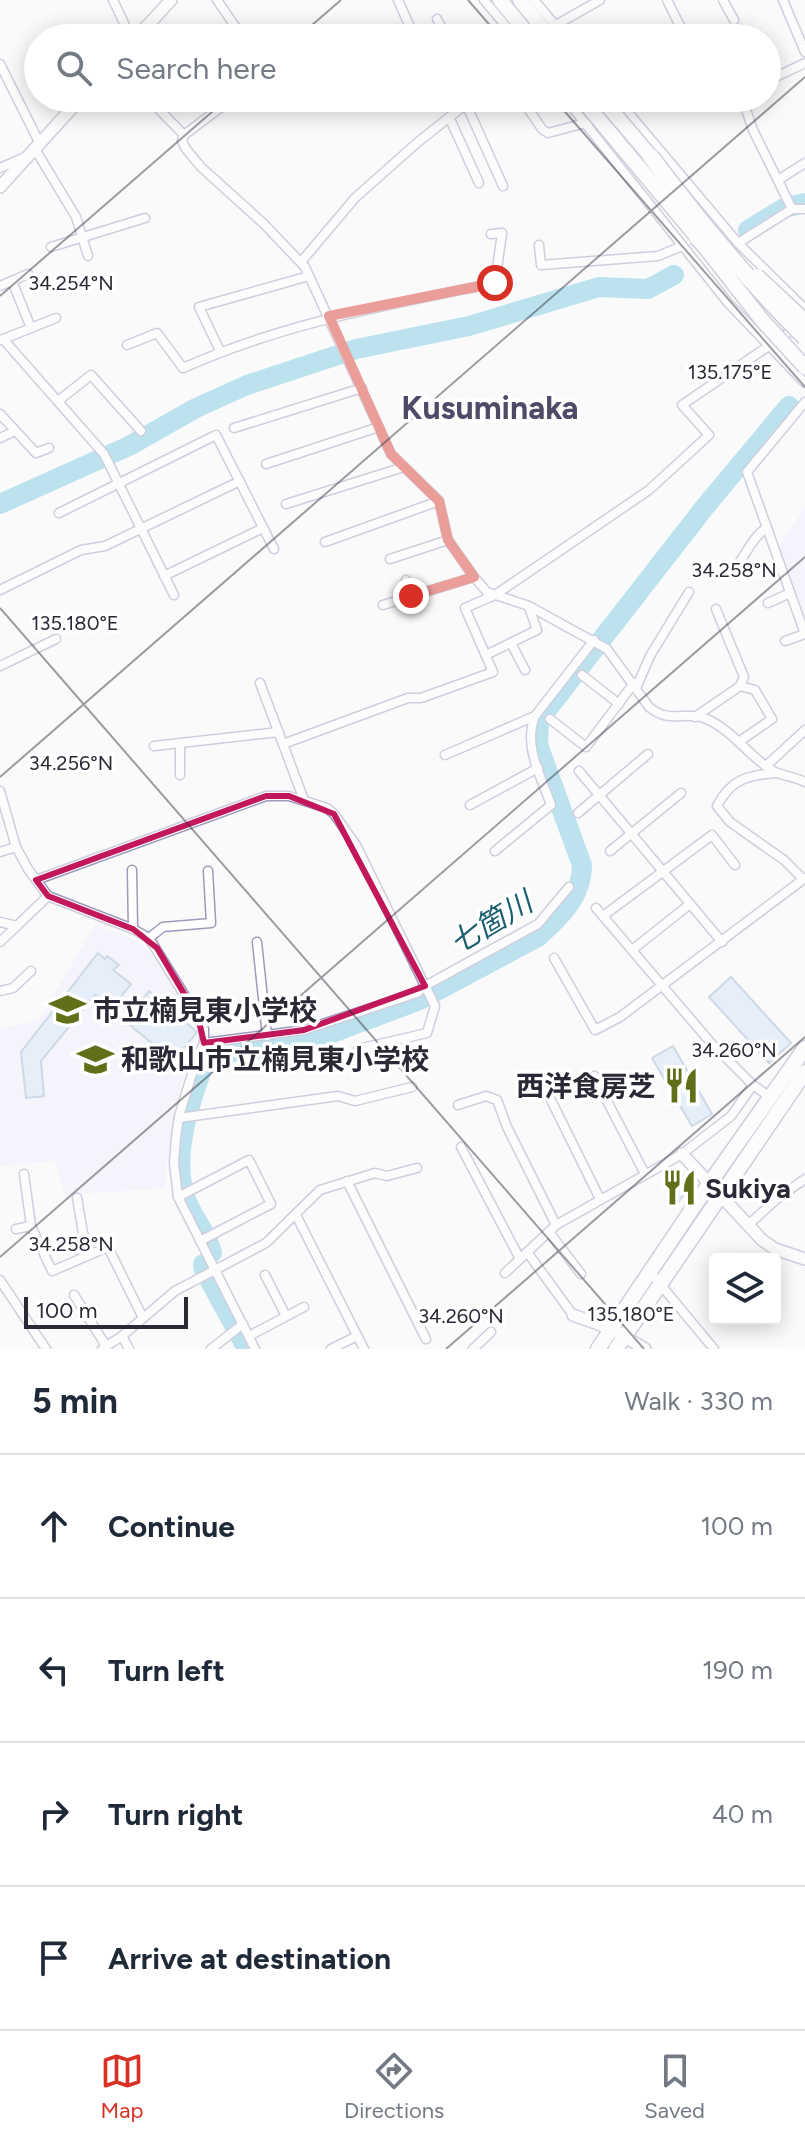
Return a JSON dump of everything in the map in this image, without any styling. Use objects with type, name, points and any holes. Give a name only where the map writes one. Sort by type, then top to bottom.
[{"type":"highway","points":[[651,157],[700,223],[805,337]]},
{"type":"highway","points":[[690,242],[805,350]]},
{"type":"main road","points":[[500,0],[520,24]]},
{"type":"main road","points":[[520,0],[545,24]]},
{"type":"main road","points":[[592,112],[690,242],[805,367]]},
{"type":"main road","points":[[613,112],[760,281],[805,321]]},
{"type":"main road","points":[[598,1349],[619,1332],[655,1278],[709,1184],[805,1048]]},
{"type":"main road","points":[[655,1278],[720,1196],[805,1072]]},
{"type":"main road","points":[[616,1349],[619,1332]]},
{"type":"street","points":[[113,0],[126,24]]},
{"type":"street","points":[[148,24],[171,0]]},
{"type":"street","points":[[217,0],[233,24]]},
{"type":"street","points":[[398,0],[409,24]]},
{"type":"street","points":[[484,0],[504,24]]},
{"type":"street","points":[[534,0],[548,24]]},
{"type":"street","points":[[565,24],[600,0]]},
{"type":"street","points":[[667,0],[679,24]]},
{"type":"street","points":[[723,0],[734,20]]},
{"type":"street","points":[[783,0],[805,52]]},
{"type":"street","points":[[437,19],[440,24]]},
{"type":"street","points":[[781,74],[805,63]]},
{"type":"street","points":[[0,64],[35,149],[76,217],[88,256]]},
{"type":"street","points":[[0,187],[68,112]]},
{"type":"street","points":[[162,112],[184,135]]},
{"type":"street","points":[[214,112],[184,135],[182,141],[186,149],[301,262],[329,316],[391,454],[439,501],[448,540],[474,577],[487,592],[529,606],[597,643],[658,714],[695,717],[719,726],[777,773]]},
{"type":"street","points":[[301,262],[355,198],[456,112]]},
{"type":"street","points":[[470,112],[503,186]]},
{"type":"street","points":[[530,112],[548,133],[617,112]]},
{"type":"street","points":[[577,112],[690,242],[767,347],[805,383]]},
{"type":"street","points":[[629,112],[738,243],[805,309]]},
{"type":"street","points":[[746,112],[791,206]]},
{"type":"street","points":[[450,119],[479,183]]},
{"type":"street","points":[[1,166],[35,149]]},
{"type":"street","points":[[778,180],[805,163]]},
{"type":"street","points":[[738,243],[791,206],[805,209]]},
{"type":"street","points":[[51,247],[145,218]]},
{"type":"street","points":[[127,345],[157,333],[183,368],[220,351],[329,316],[495,283],[502,233],[491,234]]},
{"type":"street","points":[[539,245],[541,265],[658,256],[690,242]]},
{"type":"street","points":[[0,286],[28,274]]},
{"type":"street","points":[[220,351],[199,307],[309,276]]},
{"type":"street","points":[[12,281],[31,328]]},
{"type":"street","points":[[56,318],[1,340],[106,458],[174,595]]},
{"type":"street","points":[[283,744],[408,698],[421,698],[493,672],[465,608],[495,595],[664,478],[709,435],[682,405],[805,321]]},
{"type":"street","points":[[58,401],[91,375],[141,431]]},
{"type":"street","points":[[234,428],[362,388]]},
{"type":"street","points":[[785,641],[805,634],[747,472],[805,402]]},
{"type":"street","points":[[0,414],[36,453],[49,448]]},
{"type":"street","points":[[266,464],[379,427]]},
{"type":"street","points":[[0,438],[15,431]]},
{"type":"street","points":[[59,513],[216,435],[274,549]]},
{"type":"street","points":[[286,504],[404,467]]},
{"type":"street","points":[[0,590],[81,550],[105,546],[240,481]]},
{"type":"street","points":[[325,542],[439,501]]},
{"type":"street","points":[[164,576],[263,528]]},
{"type":"street","points":[[737,566],[759,532],[767,528]]},
{"type":"street","points":[[390,559],[448,540]]},
{"type":"street","points":[[383,605],[474,577]]},
{"type":"street","points":[[406,580],[411,596]]},
{"type":"street","points":[[550,719],[586,747],[635,685],[689,592]]},
{"type":"street","points":[[768,603],[790,593]]},
{"type":"street","points":[[486,655],[537,630],[529,606]]},
{"type":"street","points":[[695,717],[740,686],[744,677],[716,609]]},
{"type":"street","points":[[0,666],[56,639]]},
{"type":"street","points":[[511,643],[525,670]]},
{"type":"street","points":[[445,755],[535,716],[597,643]]},
{"type":"street","points":[[582,675],[619,704]]},
{"type":"street","points":[[260,683],[304,800]]},
{"type":"street","points":[[740,686],[755,690],[772,719],[740,741]]},
{"type":"street","points":[[495,851],[551,805],[530,743],[535,716]]},
{"type":"street","points":[[767,765],[805,730]]},
{"type":"street","points":[[154,746],[279,732]]},
{"type":"street","points":[[180,743],[180,775]]},
{"type":"street","points":[[578,813],[648,754]]},
{"type":"street","points":[[470,805],[538,768]]},
{"type":"street","points":[[579,771],[722,942]]},
{"type":"street","points":[[554,958],[595,1030],[620,1017],[804,878],[730,822],[717,806],[743,777],[777,773],[805,782]]},
{"type":"street","points":[[0,791],[2,810],[16,847],[48,896],[149,938],[204,1029],[204,1043],[195,1064],[174,1163],[202,1240],[210,1273],[238,1327],[249,1336],[254,1348]]},
{"type":"street","points":[[610,851],[681,793]]},
{"type":"street","points":[[36,880],[266,796],[289,796],[327,808],[356,845],[435,1006],[427,1033],[358,1049]]},
{"type":"street","points":[[603,916],[712,835],[735,865]]},
{"type":"street","points":[[0,852],[16,847]]},
{"type":"street","points":[[132,870],[133,929]]},
{"type":"street","points":[[149,938],[163,927],[211,923],[208,871]]},
{"type":"street","points":[[204,1043],[304,1030],[428,992],[538,924],[569,887]]},
{"type":"street","points":[[0,942],[48,896]]},
{"type":"street","points":[[632,950],[690,904]]},
{"type":"street","points":[[596,908],[711,1043],[753,1085],[770,1097]]},
{"type":"street","points":[[0,922],[17,926]]},
{"type":"street","points":[[257,942],[267,1036]]},
{"type":"street","points":[[0,991],[13,988],[31,971]]},
{"type":"street","points":[[594,1076],[645,1174]]},
{"type":"street","points":[[505,1273],[553,1228],[682,1154],[731,1116],[753,1085]]},
{"type":"street","points":[[184,1117],[338,1096],[355,1101],[412,1087]]},
{"type":"street","points":[[546,1090],[600,1199]]},
{"type":"street","points":[[458,1105],[486,1096],[497,1100],[553,1228],[581,1274]]},
{"type":"street","points":[[461,1147],[524,1255],[573,1315],[619,1332],[645,1349]]},
{"type":"street","points":[[682,1154],[748,1225],[775,1249],[805,1259]]},
{"type":"street","points":[[183,1194],[249,1160],[271,1204],[202,1240]]},
{"type":"street","points":[[74,1295],[104,1348],[175,1291],[266,1243],[320,1190],[375,1173],[395,1175],[417,1168]]},
{"type":"street","points":[[24,1174],[31,1226],[52,1271],[108,1247],[143,1318]]},
{"type":"street","points":[[748,1225],[805,1179]]},
{"type":"street","points":[[347,1181],[426,1339]]},
{"type":"street","points":[[77,1198],[83,1233],[91,1253]]},
{"type":"street","points":[[296,1215],[364,1349]]},
{"type":"street","points":[[16,1229],[31,1226]]},
{"type":"street","points":[[265,1275],[286,1316]]},
{"type":"street","points":[[655,1278],[714,1349]]},
{"type":"street","points":[[0,1280],[46,1349]]},
{"type":"street","points":[[249,1336],[304,1307]]},
{"type":"street","points":[[211,1349],[238,1327]]},
{"type":"street","points":[[473,1349],[491,1332]]},
{"type":"street","points":[[122,1336],[129,1349]]},
{"type":"street","points":[[331,1349],[357,1336]]},
{"type":"highlighted area","points":[[266,796],[289,796],[334,814],[425,986],[304,1030],[204,1043],[198,1017],[157,948],[133,929],[48,896],[36,880]]},
{"type":"shaded area","points":[[805,507],[805,623],[778,548]]},
{"type":"shaded area","name":"和歌山市立楠見東小学校","points":[[95,925],[138,941],[150,952],[200,1029],[179,1088],[165,1176],[166,1188],[65,1195],[55,1161],[0,1166],[0,1028],[38,1021]]},
{"type":"building","points":[[98,953],[119,965],[113,970],[131,984],[111,1009],[95,995],[41,1061],[44,1096],[26,1098],[21,1052]]},
{"type":"building","points":[[731,977],[791,1043],[769,1063],[709,997]]},
{"type":"building","points":[[149,991],[197,1032],[174,1061],[126,1022]]},
{"type":"building","name":"西洋食房芝","points":[[673,1046],[712,1114],[692,1126],[652,1058]]},
{"type":"building","name":"Sukiya","points":[[682,1175],[693,1182],[679,1201],[667,1192]]},
{"type":"waterway","points":[[748,230],[784,208],[805,203]]},
{"type":"waterway","points":[[0,504],[129,446],[196,408],[247,385],[356,349],[469,326],[599,287],[648,289],[674,275]]},
{"type":"waterway","name":"七箇川","points":[[212,1253],[187,1202],[180,1166],[184,1128],[207,1056],[311,1041],[420,1000],[538,937],[562,914],[574,897],[582,865],[538,745],[539,720],[704,508],[789,406]]},
{"type":"waterway","name":"七箇川","points":[[203,1264],[247,1349]]},
{"type":"place","name":"市立楠見東小学校","points":[[67,1010]]},
{"type":"place","name":"和歌山市立楠見東小学校","points":[[95,1059]]},
{"type":"place","name":"西洋食房芝","points":[[682,1086]]},
{"type":"place","name":"Sukiya","points":[[679,1188]]},
{"type":"district","name":"Kusuminaka","points":[[490,408]]},
{"type":"route","points":[[411,596],[474,577],[448,540],[439,501],[391,454],[329,316],[495,283]]}]
